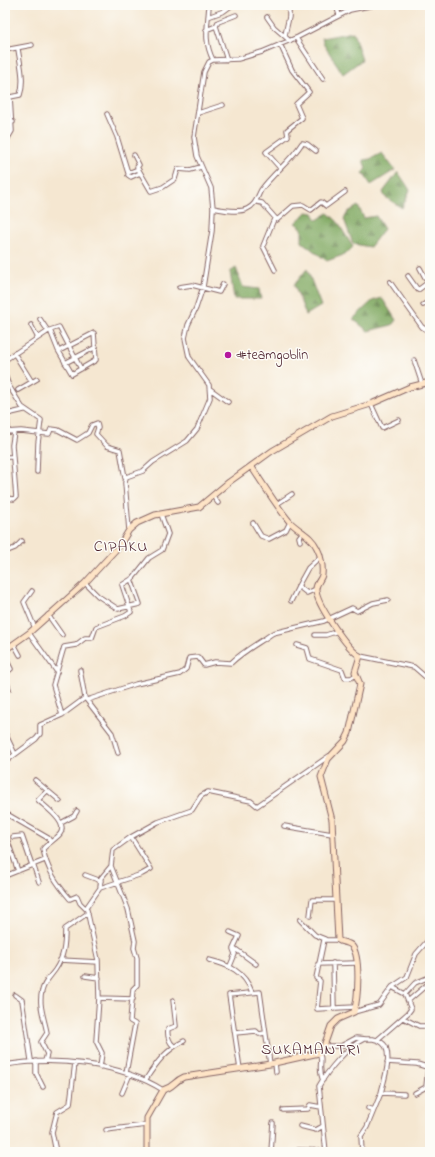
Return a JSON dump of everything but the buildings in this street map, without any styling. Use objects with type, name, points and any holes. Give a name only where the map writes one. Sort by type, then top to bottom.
[{"type":"street","points":[[209,5],[206,30],[208,45],[213,60]]},
{"type":"street","points":[[208,17],[224,11],[232,5]]},
{"type":"street","points":[[285,35],[289,17],[289,5]]},
{"type":"street","points":[[336,5],[339,15]]},
{"type":"street","points":[[126,479],[129,474],[143,471],[153,462],[180,447],[193,436],[210,398],[210,389],[204,376],[189,357],[185,338],[188,325],[203,287],[210,251],[213,208],[211,188],[201,167],[195,148],[194,137],[204,72],[209,62],[213,60],[238,59],[262,52],[290,41],[350,10],[374,5]]},
{"type":"street","points":[[206,30],[216,26],[218,22],[236,15]]},
{"type":"street","points":[[267,17],[274,27],[285,35],[290,41]]},
{"type":"street","points":[[215,18],[218,22]]},
{"type":"street","points":[[216,26],[227,60]]},
{"type":"street","points":[[296,38],[323,79]]},
{"type":"street","points":[[280,44],[292,70],[309,92],[296,104],[302,117],[287,130],[288,136],[274,144],[266,152],[280,168]]},
{"type":"street","points":[[5,50],[18,49],[32,45]]},
{"type":"street","points":[[5,143],[11,133],[13,122],[10,97],[20,95],[22,89],[18,49]]},
{"type":"street","points":[[198,113],[223,105]]},
{"type":"street","points":[[107,114],[117,137],[128,173],[138,169]]},
{"type":"street","points":[[5,122],[13,122]]},
{"type":"street","points":[[213,208],[245,210],[257,202],[262,189],[280,168],[293,157],[302,143],[307,144],[316,151]]},
{"type":"street","points":[[134,155],[139,165],[137,167],[140,173],[152,191],[175,179],[178,169],[183,168],[190,170],[201,167]]},
{"type":"street","points":[[128,175],[131,177],[140,173]]},
{"type":"street","points":[[274,219],[279,219],[289,208],[296,205],[304,205],[310,210],[321,202],[326,206],[345,192]]},
{"type":"street","points":[[257,202],[262,203],[274,219]]},
{"type":"street","points":[[274,219],[263,246],[275,270]]},
{"type":"street","points":[[408,276],[418,290],[429,282],[420,268]]},
{"type":"street","points":[[390,282],[422,327],[425,329],[430,326]]},
{"type":"street","points":[[179,287],[192,285],[219,292],[223,284]]},
{"type":"street","points":[[423,305],[430,301]]},
{"type":"street","points":[[40,319],[49,331],[59,351],[65,363],[71,374],[96,360],[94,333],[59,351]]},
{"type":"street","points":[[31,325],[38,338]]},
{"type":"street","points":[[5,360],[58,326],[61,329],[81,369]]},
{"type":"street","points":[[65,363],[96,347]]},
{"type":"street","points":[[14,354],[32,382]]},
{"type":"street","points":[[414,360],[422,384]]},
{"type":"street","points":[[5,374],[7,386],[24,410],[41,420],[37,472]]},
{"type":"street","points":[[18,390],[37,379]]},
{"type":"street","points":[[5,650],[29,633],[34,626],[85,583],[120,545],[129,530],[142,520],[161,514],[196,508],[251,466],[294,437],[332,416],[371,404],[403,390],[430,382]]},
{"type":"street","points":[[210,389],[228,402]]},
{"type":"street","points":[[371,404],[382,428],[400,420]]},
{"type":"street","points":[[24,410],[7,414],[7,432],[49,434],[51,430],[57,429],[77,440],[88,434],[90,427],[95,424],[98,428],[96,434],[106,446],[120,450],[126,479],[129,530]]},
{"type":"street","points":[[5,498],[16,498],[13,457],[14,432]]},
{"type":"street","points":[[5,457],[13,457]]},
{"type":"street","points":[[251,466],[290,522],[313,540],[320,557],[322,575],[316,589],[319,601],[329,619],[354,652],[360,656],[414,667],[430,682]]},
{"type":"street","points":[[277,504],[292,494]]},
{"type":"street","points":[[213,496],[218,503]]},
{"type":"street","points":[[62,715],[54,688],[64,647],[76,645],[85,638],[92,638],[96,627],[125,616],[131,612],[122,586],[131,579],[149,558],[161,551],[164,546],[168,533],[161,514]]},
{"type":"street","points":[[253,523],[261,536],[269,539],[286,530],[290,522]]},
{"type":"street","points":[[300,541],[299,536],[303,532]]},
{"type":"street","points":[[5,552],[15,548],[22,541]]},
{"type":"street","points":[[291,601],[308,568],[320,557]]},
{"type":"street","points":[[85,583],[98,596],[116,609],[140,603],[131,579]]},
{"type":"street","points":[[298,587],[307,593],[316,589]]},
{"type":"street","points":[[32,590],[25,599],[27,612],[34,626]]},
{"type":"street","points":[[5,762],[36,739],[40,734],[40,725],[62,715],[86,699],[136,684],[180,674],[186,669],[189,658],[198,657],[204,665],[215,662],[231,663],[254,644],[272,634],[329,619],[352,608],[356,611],[373,603],[388,600]]},
{"type":"street","points":[[48,614],[62,635]]},
{"type":"street","points":[[315,635],[326,635],[338,630]]},
{"type":"street","points":[[29,633],[57,672]]},
{"type":"street","points":[[14,644],[20,655]]},
{"type":"street","points":[[297,645],[307,648],[310,659],[341,670],[344,677],[351,678],[356,675]]},
{"type":"street","points":[[86,908],[100,888],[101,881],[110,866],[114,848],[131,837],[158,822],[192,810],[201,796],[208,792],[251,801],[257,806],[330,756],[345,741],[349,733],[360,684],[356,675],[356,668],[360,656]]},
{"type":"street","points":[[5,657],[11,670],[5,675],[9,689]]},
{"type":"street","points":[[80,670],[86,699],[112,733],[118,753]]},
{"type":"street","points":[[5,733],[15,754]]},
{"type":"street","points":[[330,756],[324,768],[322,777],[331,819],[338,940]]},
{"type":"street","points":[[35,780],[60,801]]},
{"type":"street","points":[[47,791],[38,800],[61,823],[61,833],[50,841],[43,849],[45,860],[62,889],[70,899],[77,896],[80,903],[86,908],[98,962],[100,998],[96,1041],[102,1054],[100,1067]]},
{"type":"street","points":[[61,823],[74,816],[77,811]]},
{"type":"street","points":[[6,815],[48,838],[50,841]]},
{"type":"street","points":[[284,826],[332,834]]},
{"type":"street","points":[[13,837],[22,836],[39,882]]},
{"type":"street","points":[[100,888],[142,874],[151,869],[131,837]]},
{"type":"street","points":[[7,839],[18,871]]},
{"type":"street","points":[[5,876],[45,860]]},
{"type":"street","points":[[110,866],[118,882],[128,912],[135,941],[134,948],[137,958],[137,985],[133,989],[130,1021],[135,1024],[135,1032],[128,1073],[122,1093]]},
{"type":"street","points":[[85,875],[101,881]]},
{"type":"street","points":[[310,916],[312,900],[336,900]]},
{"type":"street","points":[[44,1061],[47,1054],[41,1042],[47,1033],[42,1008],[41,992],[44,984],[60,960],[64,950],[66,929],[88,913]]},
{"type":"street","points":[[147,1152],[146,1125],[150,1111],[163,1090],[172,1088],[177,1081],[184,1078],[273,1063],[319,1053],[324,1046],[331,1026],[338,1019],[354,1010],[358,990],[356,963],[352,946],[338,940],[325,939],[315,935],[300,920]]},
{"type":"street","points":[[230,932],[239,936],[234,948],[235,954],[230,966]]},
{"type":"street","points":[[325,939],[316,978],[320,981],[317,1009],[354,1010],[379,1005],[392,987],[407,977],[416,954],[430,938]]},
{"type":"street","points":[[234,948],[256,964]]},
{"type":"street","points":[[60,960],[98,962]]},
{"type":"street","points":[[209,960],[230,966],[247,981],[252,992]]},
{"type":"street","points":[[332,963],[334,1009]]},
{"type":"street","points":[[318,964],[356,963]]},
{"type":"street","points":[[85,976],[99,978]]},
{"type":"street","points":[[403,993],[415,983],[427,978]]},
{"type":"street","points":[[408,1001],[430,982]]},
{"type":"street","points":[[377,1040],[403,1018],[411,1009],[403,993],[392,987]]},
{"type":"street","points":[[240,1069],[229,995],[260,992],[265,1033],[276,1072]]},
{"type":"street","points":[[15,995],[21,999],[31,1060]]},
{"type":"street","points":[[100,998],[133,999]]},
{"type":"street","points":[[173,1000],[176,1026],[168,1029],[168,1033],[171,1043],[174,1046]]},
{"type":"street","points":[[403,1018],[416,1025],[430,1026]]},
{"type":"street","points":[[235,1033],[256,1031],[260,1034],[265,1033]]},
{"type":"street","points":[[324,1046],[341,1046],[358,1037],[377,1040],[385,1047],[387,1062],[381,1093],[367,1127],[361,1136],[362,1152]]},
{"type":"street","points":[[298,1152],[298,1150],[326,1151],[319,1088],[323,1080],[345,1054],[366,1039]]},
{"type":"street","points":[[146,1080],[160,1057],[174,1046],[184,1041]]},
{"type":"street","points":[[319,1053],[321,1059],[319,1069],[323,1080]]},
{"type":"street","points":[[5,1064],[31,1060],[75,1063],[100,1067],[128,1073],[151,1082],[163,1090]]},
{"type":"street","points":[[36,1061],[36,1073],[43,1088]]},
{"type":"street","points":[[387,1062],[417,1064],[429,1067],[426,1086],[415,1093]]},
{"type":"street","points":[[56,1152],[52,1132],[58,1111],[70,1104],[75,1063]]},
{"type":"street","points":[[381,1093],[404,1094]]},
{"type":"street","points":[[283,1110],[308,1109],[309,1105],[321,1107]]},
{"type":"street","points":[[368,1108],[374,1110]]},
{"type":"street","points":[[271,1152],[273,1123]]},
{"type":"street","points":[[106,1130],[146,1125]]},
{"type":"street","points":[[300,1126],[316,1130],[323,1126]]},
{"type":"green space","points":[[353,32],[362,60],[343,74],[324,45],[322,38]]},
{"type":"green space","points":[[382,153],[395,170],[371,185],[363,173],[366,168],[363,160],[370,159]]},
{"type":"green space","points":[[398,172],[410,190],[402,208],[385,197],[383,192]]},
{"type":"green space","points":[[358,206],[364,218],[376,216],[384,229],[370,247],[353,244],[344,219],[348,212]]},
{"type":"green space","points":[[307,212],[313,213],[317,220],[328,213],[337,221],[353,247],[346,254],[327,261],[302,242],[302,228],[295,223]]},
{"type":"green space","points":[[236,268],[243,287],[259,289],[261,299],[234,299],[230,272]]},
{"type":"green space","points":[[307,269],[321,306],[306,315],[294,285]]},
{"type":"green space","points":[[382,298],[396,320],[392,325],[368,331],[353,319],[372,301]]},
{"type":"place","name":"#teamgoblin","points":[[228,355]]},
{"type":"district","name":"CIPAKU","points":[[121,547]]},
{"type":"district","name":"SUKAMANTRI","points":[[311,1050]]}]
